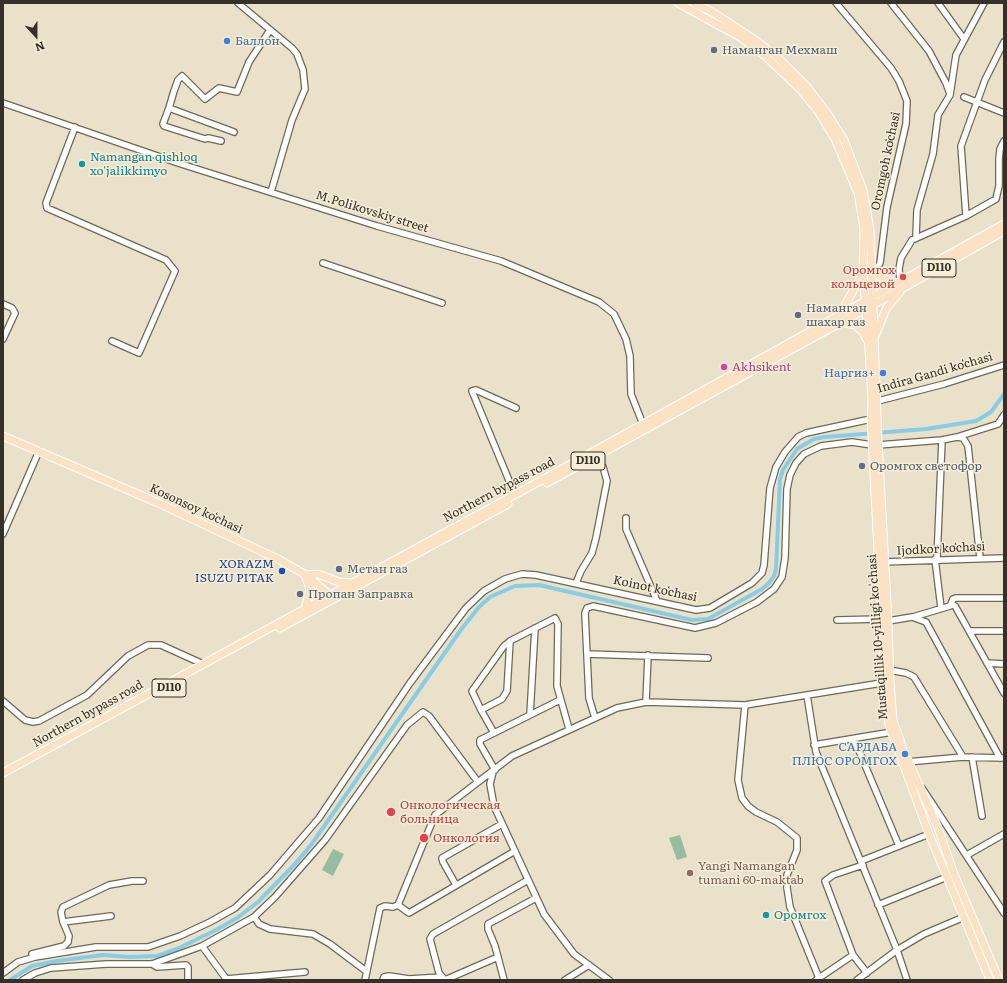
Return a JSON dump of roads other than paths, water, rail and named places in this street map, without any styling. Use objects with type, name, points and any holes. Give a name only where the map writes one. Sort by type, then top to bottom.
[{"type":"main road","points":[[678,3],[725,27],[764,55],[808,98],[835,139],[856,188],[862,209],[872,271],[873,305],[871,342]]},
{"type":"main road","points":[[694,3],[714,13],[758,42],[784,63],[816,97],[844,140],[860,179],[867,204],[867,245],[863,273],[871,342]]},
{"type":"main road","name":"Northern bypass road","points":[[3,774],[333,597],[515,495],[839,319],[865,300],[1004,224]]},
{"type":"main road","name":"Northern bypass road","points":[[839,319],[866,309],[1004,231]]},
{"type":"main road","points":[[872,271],[882,278],[898,282]]},
{"type":"main road","points":[[863,273],[839,319],[855,325],[871,342]]},
{"type":"main road","points":[[871,342],[886,308],[902,289]]},
{"type":"main road","name":"Mustaqillik 10-yilligi ko'chasi","points":[[871,342],[874,402],[873,421],[889,670],[887,682],[893,720],[929,834],[990,980]]},
{"type":"main road","name":"Northern bypass road","points":[[3,779],[203,664],[305,609],[333,597],[352,583],[597,456],[644,426]]},
{"type":"main road","name":"Kosonsoy koʻchasi","points":[[3,436],[164,505],[278,559],[305,574],[333,597]]},
{"type":"main road","points":[[305,609],[310,589],[305,574],[318,574],[339,582],[352,583]]},
{"type":"main road","name":"Mustaqillik 10-yilligi ko'chasi","points":[[885,620],[889,725],[906,762],[920,787],[938,828],[954,874],[999,980]]},
{"type":"street","points":[[238,3],[297,54],[302,62],[305,80],[302,98],[292,120],[271,192]]},
{"type":"street","name":"Oromgoh koʻchasi","points":[[836,3],[891,68],[899,81],[907,101],[906,124],[887,207],[880,263],[876,270],[872,271]]},
{"type":"street","points":[[891,3],[930,51],[946,83],[950,95]]},
{"type":"street","points":[[938,3],[964,39]]},
{"type":"street","points":[[916,237],[917,210],[933,154],[938,115],[950,95],[954,61],[964,39],[984,3]]},
{"type":"street","points":[[222,140],[205,139],[164,126],[163,124],[178,80],[182,76],[205,99],[219,88],[237,92],[249,62],[270,30]]},
{"type":"street","points":[[966,216],[961,146],[985,80],[1004,42]]},
{"type":"street","points":[[964,97],[1004,113]]},
{"type":"street","name":"M.Polikovskiy street","points":[[3,103],[178,163],[377,226],[501,261],[599,302],[614,314],[626,339],[630,356],[631,394],[644,426]]},
{"type":"street","points":[[169,108],[234,132]]},
{"type":"street","points":[[75,127],[46,203],[47,208],[166,260],[175,271],[139,353],[112,341]]},
{"type":"street","points":[[898,282],[898,269],[901,258],[909,242],[916,237],[966,216],[992,202],[998,196],[1000,149],[1004,141]]},
{"type":"street","points":[[323,263],[442,304]]},
{"type":"street","points":[[3,304],[12,308],[14,313],[3,339]]},
{"type":"street","name":"Indira Gandi koʻchasi","points":[[874,402],[944,384],[1004,365]]},
{"type":"street","points":[[515,495],[472,391],[476,390],[516,408]]},
{"type":"street","points":[[998,424],[1004,415]]},
{"type":"street","name":"Koinot koʻchasi","points":[[18,962],[35,957],[96,947],[148,947],[180,936],[221,916],[253,892],[293,850],[319,818],[410,683],[466,608],[476,597],[505,579],[522,574],[536,575],[690,609],[703,610],[718,603],[758,578],[762,573],[766,560],[772,478],[785,452],[798,437],[806,433],[873,421]]},
{"type":"street","points":[[595,718],[589,702],[587,608],[590,606],[695,628],[716,623],[763,598],[774,589],[782,577],[786,558],[787,489],[790,475],[796,463],[804,454],[821,446],[852,442],[875,443],[942,440],[957,437],[1004,421]]},
{"type":"street","points":[[957,437],[962,438],[968,446],[980,558]]},
{"type":"street","points":[[941,608],[936,559],[942,440]]},
{"type":"street","points":[[3,534],[39,451]]},
{"type":"street","points":[[576,583],[581,571],[592,554],[607,482],[602,465],[597,456]]},
{"type":"street","points":[[626,518],[626,529],[657,601]]},
{"type":"street","name":"Ijodkor koʻchasi","points":[[881,562],[936,559],[1004,558]]},
{"type":"street","points":[[837,620],[885,620],[912,617],[950,606],[953,599],[956,598],[1004,598]]},
{"type":"street","points":[[951,604],[959,610],[1004,693]]},
{"type":"street","points":[[912,617],[922,620],[929,628],[1002,758]]},
{"type":"street","points":[[494,733],[472,692],[504,646],[510,641],[554,618],[558,620],[556,678],[560,700],[569,729]]},
{"type":"street","points":[[530,715],[535,628]]},
{"type":"street","points":[[970,631],[1004,631]]},
{"type":"street","points":[[481,710],[502,699],[506,691],[510,641]]},
{"type":"street","points":[[3,700],[25,720],[33,722],[39,721],[88,695],[128,656],[148,645],[161,645],[203,664]]},
{"type":"street","points":[[587,654],[708,658]]},
{"type":"street","points":[[646,702],[648,655]]},
{"type":"street","points":[[987,663],[1004,664]]},
{"type":"street","points":[[889,670],[906,672],[914,677],[963,757]]},
{"type":"street","points":[[398,905],[434,815],[504,761],[521,751],[569,729],[617,708],[646,702],[745,705],[887,682]]},
{"type":"street","points":[[807,695],[814,745],[897,950],[907,980]]},
{"type":"street","points":[[494,770],[479,742],[560,700]]},
{"type":"street","points":[[745,705],[738,780],[742,798],[748,806],[756,812],[777,822],[797,838],[797,850],[787,875],[788,895],[790,907],[818,979],[853,955]]},
{"type":"street","points":[[23,980],[35,973],[51,968],[106,964],[152,964],[202,946],[254,917],[280,891],[325,840],[402,731],[420,714],[426,712],[478,782]]},
{"type":"street","points":[[814,745],[892,732]]},
{"type":"street","points":[[854,739],[899,846]]},
{"type":"street","points":[[906,762],[963,757],[1002,758]]},
{"type":"street","points":[[972,757],[982,816]]},
{"type":"street","points":[[494,770],[491,775],[490,784],[494,806],[544,914],[574,954],[608,980]]},
{"type":"street","points":[[920,787],[924,790],[1004,913]]},
{"type":"street","points":[[456,885],[442,862],[442,858],[502,824]]},
{"type":"street","points":[[867,973],[853,955],[825,881],[833,875],[929,834]]},
{"type":"street","points":[[967,855],[1004,834]]},
{"type":"street","points":[[365,980],[380,908],[398,905],[409,912],[515,851]]},
{"type":"street","points":[[878,905],[947,878]]},
{"type":"street","points":[[441,977],[430,939],[433,934],[528,880]]},
{"type":"street","points":[[3,972],[36,953],[67,944],[69,940],[61,912],[63,907],[109,885],[132,881],[143,881]]},
{"type":"street","points":[[504,980],[498,956],[488,929],[488,924],[536,898]]},
{"type":"street","points":[[63,922],[111,916]]},
{"type":"street","points":[[254,917],[259,924],[270,929],[313,934],[330,944],[366,971]]},
{"type":"street","points":[[857,980],[897,950],[924,934],[964,917]]},
{"type":"street","points":[[202,946],[226,980],[305,972]]},
{"type":"street","points":[[383,980],[384,977],[389,976],[409,979],[441,977],[445,980],[498,956]]},
{"type":"street","points":[[152,964],[158,967],[186,965],[188,967],[188,980]]},
{"type":"street","points":[[565,980],[589,965]]},
{"type":"waterway","points":[[10,980],[32,966],[57,961],[103,955],[130,957],[157,956],[177,949],[216,930],[237,918],[258,902],[311,845],[460,631],[479,607],[490,597],[515,586],[539,585],[692,620],[708,619],[762,589],[774,576],[776,569],[780,479],[783,470],[797,449],[814,439],[825,437],[926,429],[976,421],[991,412],[1004,394]]},
{"type":"place","name":"Баллон","points":[[227,41]]},
{"type":"place","name":"Наманган Мехмаш","points":[[714,50]]},
{"type":"place","name":"Namangan qishloq xo'jalikkimyo","points":[[82,164]]},
{"type":"place","name":"Оромгох кольцевой","points":[[903,277]]},
{"type":"place","name":"Наманган шахар газ","points":[[798,315]]},
{"type":"place","name":"Akhsikent","points":[[724,367]]},
{"type":"place","name":"Наргиз+","points":[[883,373]]},
{"type":"place","name":"Оромгох светофор","points":[[862,466]]},
{"type":"place","name":"Метан газ","points":[[339,569]]},
{"type":"place","name":"XORAZM ISUZU PITAK","points":[[282,571]]},
{"type":"place","name":"Пропан Заправка","points":[[300,594]]},
{"type":"place","name":"САРДАБА ПЛЮС ОРОМГОХ","points":[[905,754]]},
{"type":"place","name":"Онкологическая больница","points":[[391,812]]},
{"type":"place","name":"Онкология","points":[[424,838]]},
{"type":"place","name":"Yangi Namangan tumani 60-maktab","points":[[690,873]]},
{"type":"place","name":"Оромгох","points":[[766,915]]}]
